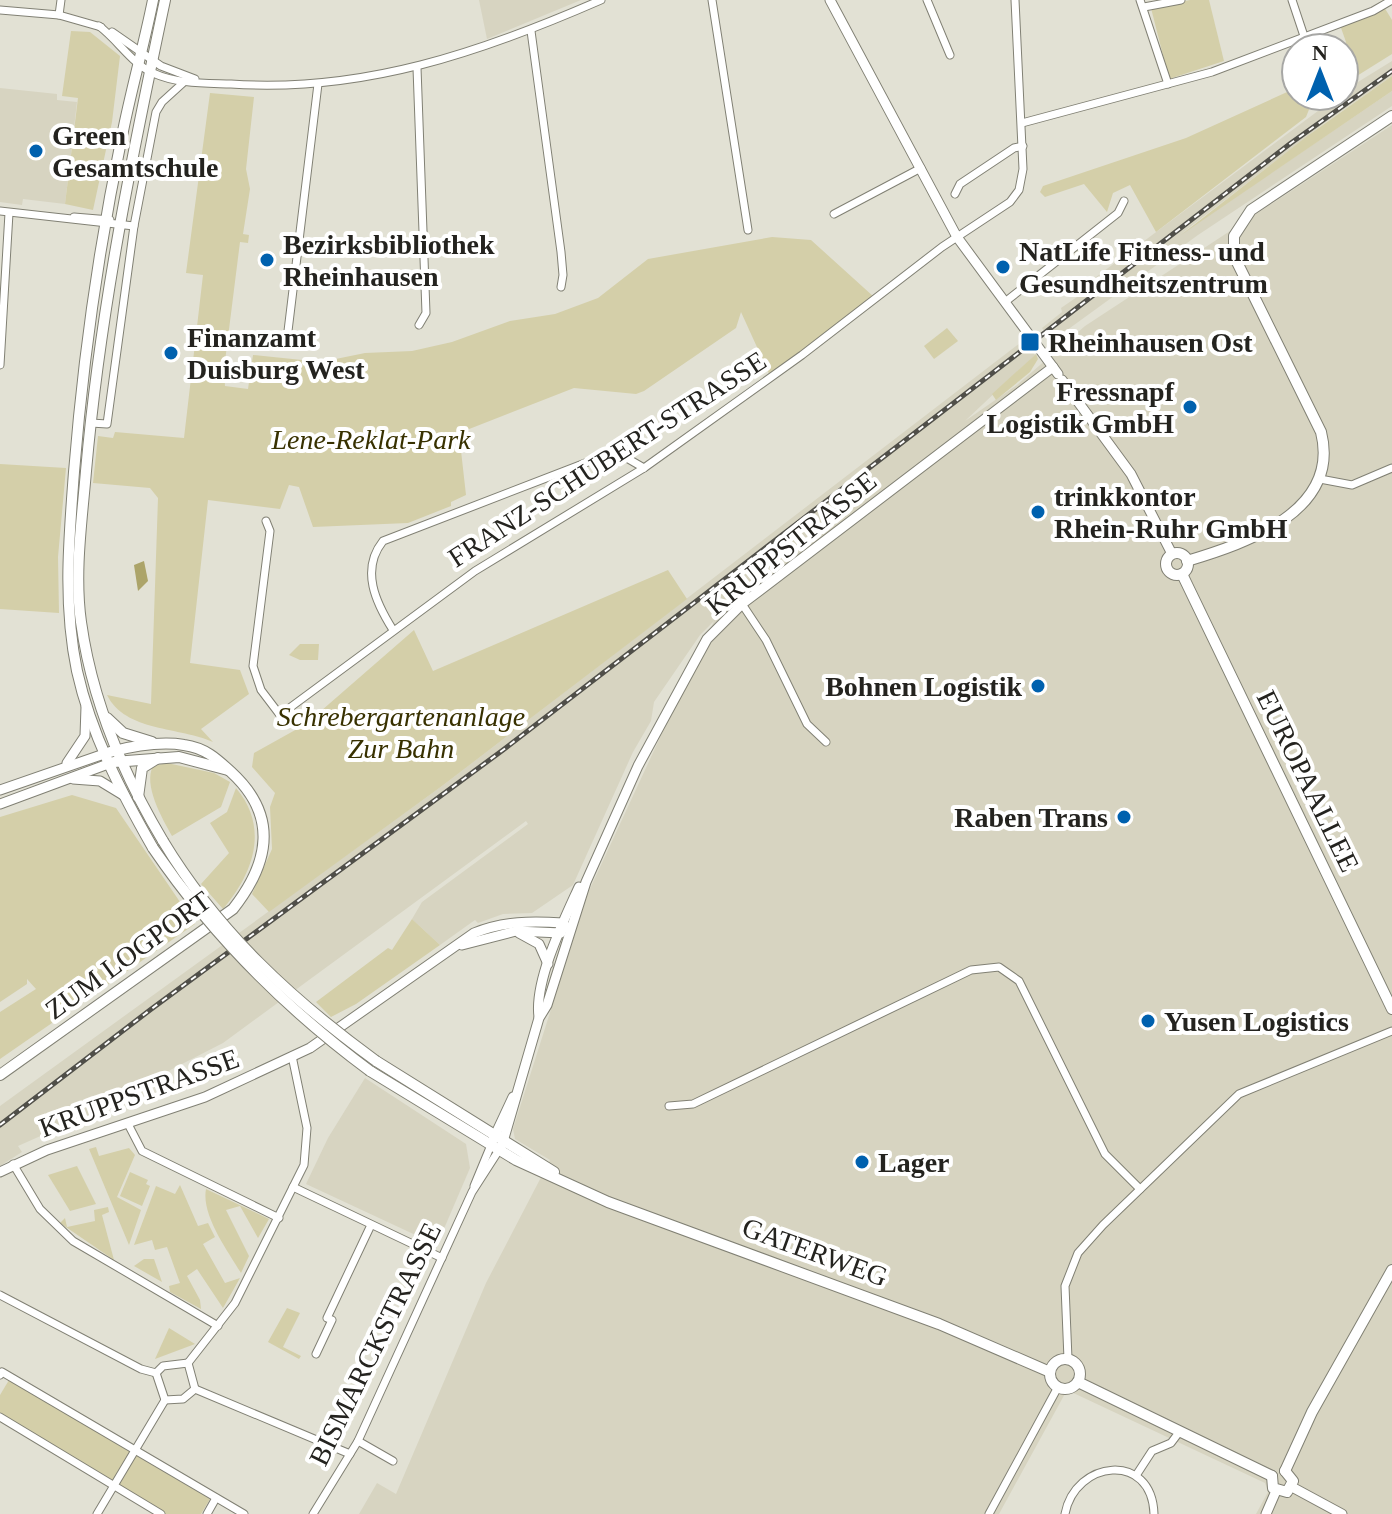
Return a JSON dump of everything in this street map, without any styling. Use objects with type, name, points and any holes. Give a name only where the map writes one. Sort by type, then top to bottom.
[{"type":"main road","points":[[153,0],[142,52],[146,65],[119,224],[91,423],[80,605],[87,652],[105,716],[118,756],[158,845]]},
{"type":"main road","points":[[158,845],[123,795],[86,704],[70,630],[67,564],[78,427],[107,222],[165,0]]},
{"type":"main road","points":[[1187,561],[1181,554],[1172,554],[1166,561],[1167,568],[1173,574],[1182,574],[1187,561],[1236,544],[1284,519],[1310,499],[1320,479],[1324,459],[1321,432],[1241,274],[1234,256],[1234,236],[1251,210],[1392,116]]},
{"type":"main road","name":"EUROPAALLEE","points":[[1182,574],[1392,1009]]},
{"type":"main road","points":[[105,716],[123,733],[158,744]]},
{"type":"main road","name":"ZUM LOGPORT","points":[[0,1075],[233,909],[246,893],[261,861],[262,821],[247,787],[208,752],[184,745],[158,744],[118,756]]},
{"type":"main road","points":[[106,759],[161,756],[201,761],[229,770]]},
{"type":"main road","points":[[138,799],[142,768],[161,756]]},
{"type":"main road","name":"GATERWEG","points":[[158,845],[262,968],[319,1019],[373,1066],[497,1142],[608,1202],[882,1302],[1050,1372]]},
{"type":"main road","points":[[1078,1382],[1272,1476],[1285,1471],[1312,1412],[1392,1270]]},
{"type":"main road","points":[[1068,1359],[1078,1366],[1078,1382],[1069,1389],[1058,1387],[1050,1372],[1056,1362],[1068,1359]]},
{"type":"main road","points":[[1272,1476],[1271,1484],[1276,1491],[1287,1492],[1292,1487],[1292,1476],[1285,1471]]},
{"type":"street","points":[[59,15],[61,0]]},
{"type":"street","points":[[99,26],[146,65],[184,82],[270,86],[318,84],[417,68],[531,31],[601,0]]},
{"type":"street","points":[[712,0],[748,230]]},
{"type":"street","points":[[830,0],[957,237],[1131,474],[1172,554]]},
{"type":"street","points":[[927,0],[950,55]]},
{"type":"street","name":"FRANZ-SCHUBERT-STRASSE","points":[[266,521],[270,531],[253,666],[261,690],[280,715],[475,571],[644,468],[802,355],[957,237],[1010,202],[1019,190],[1023,146],[1015,0]]},
{"type":"street","points":[[1168,84],[1142,4],[1181,0]]},
{"type":"street","points":[[1292,0],[1303,32]]},
{"type":"street","points":[[1314,32],[1392,0]]},
{"type":"street","points":[[0,10],[59,15],[99,26],[142,52]]},
{"type":"street","points":[[531,31],[562,264],[561,287]]},
{"type":"street","points":[[1022,123],[1168,84],[1280,44]]},
{"type":"street","points":[[146,65],[200,82]]},
{"type":"street","points":[[417,68],[426,313],[419,325]]},
{"type":"street","points":[[91,423],[107,424],[134,226],[156,112],[184,82]]},
{"type":"street","points":[[288,331],[318,84]]},
{"type":"street","points":[[955,194],[960,184],[1014,148],[1023,146]]},
{"type":"street","points":[[834,214],[921,168]]},
{"type":"street","points":[[1005,302],[1118,213],[1124,201]]},
{"type":"street","points":[[0,365],[4,212],[134,226]]},
{"type":"street","name":"KRUPPSTRASSE","points":[[565,930],[591,861],[601,850],[638,766],[696,654],[742,604],[1058,374]]},
{"type":"street","points":[[393,630],[373,598],[373,553],[383,541],[606,455],[618,453],[644,468]]},
{"type":"street","points":[[1320,479],[1352,485],[1392,468]]},
{"type":"street","points":[[742,604],[766,640],[807,724],[826,742]]},
{"type":"street","points":[[65,765],[85,736],[86,704]]},
{"type":"street","points":[[0,790],[65,765],[106,759]]},
{"type":"street","points":[[0,804],[66,779],[106,759]]},
{"type":"street","points":[[66,779],[100,781],[123,795]]},
{"type":"street","name":"KRUPPSTRASSE","points":[[0,1172],[13,1164],[205,1097],[292,1056],[317,1043],[474,933],[497,925],[528,921],[565,930]]},
{"type":"street","name":"KRUPPSTRASSE","points":[[453,948],[516,931],[565,930]]},
{"type":"street","name":"BISMARCKSTRASSE","points":[[539,1018],[537,1007],[549,965],[565,930]]},
{"type":"street","name":"BISMARCKSTRASSE","points":[[313,1514],[358,1441],[497,1142],[520,1086],[539,1018],[547,1005],[565,930]]},
{"type":"street","points":[[516,931],[539,944],[549,965]]},
{"type":"street","points":[[669,1106],[693,1104],[971,970],[999,967],[1019,981],[1105,1154],[1140,1189]]},
{"type":"street","points":[[1068,1359],[1065,1286],[1072,1262],[1140,1189],[1239,1094],[1392,1031]]},
{"type":"street","points":[[156,1373],[163,1366],[188,1363],[235,1303],[304,1165],[308,1142],[292,1056]]},
{"type":"street","points":[[128,1124],[142,1151],[279,1218]]},
{"type":"street","points":[[13,1164],[40,1209],[73,1241],[218,1326]]},
{"type":"street","points":[[293,1187],[442,1258]]},
{"type":"street","points":[[316,1354],[332,1320],[327,1318],[371,1225]]},
{"type":"street","points":[[0,1295],[141,1369],[156,1373]]},
{"type":"street","points":[[188,1363],[195,1389]]},
{"type":"street","points":[[0,1375],[2,1372],[244,1514]]},
{"type":"street","points":[[97,1514],[165,1400],[156,1373]]},
{"type":"street","points":[[989,1514],[1058,1387]]},
{"type":"street","points":[[165,1400],[183,1399],[195,1389]]},
{"type":"street","points":[[195,1389],[350,1454]]},
{"type":"street","points":[[0,1417],[161,1514]]},
{"type":"street","points":[[1137,1474],[1145,1458],[1171,1443],[1180,1431]]},
{"type":"street","points":[[358,1441],[393,1461]]},
{"type":"street","points":[[1065,1514],[1070,1497],[1089,1476],[1115,1470],[1137,1474],[1151,1493],[1154,1514]]},
{"type":"street","points":[[1292,1487],[1342,1514]]},
{"type":"street","points":[[1266,1514],[1276,1491]]},
{"type":"street","points":[[207,1514],[216,1498]]},
{"type":"shaded area","points":[[479,0],[581,0],[487,39]]},
{"type":"shaded area","points":[[1392,61],[1392,76],[1360,98],[1360,81]]},
{"type":"shaded area","name":"Green Gesamtschule","points":[[0,88],[57,94],[57,100],[77,102],[65,204],[23,199],[22,205],[0,202]]},
{"type":"shaded area","points":[[1392,91],[1392,106],[1198,235],[1052,341],[1042,328],[1077,297],[1076,292],[1317,112],[1340,112],[1181,234]]},
{"type":"shaded area","points":[[1392,125],[1392,1514],[1256,1514],[1268,1492],[1265,1483],[1067,1390],[999,1514],[359,1514],[377,1483],[396,1494],[486,1283],[550,1160],[515,1139],[513,1129],[588,893],[714,621],[700,635],[654,702],[651,721],[633,752],[573,885],[532,913],[503,914],[478,923],[475,920],[440,945],[412,919],[422,902],[528,824],[526,821],[223,1043],[139,1086],[135,1094],[18,1146],[22,1152],[0,1166],[0,1106],[442,786],[1024,340],[1035,355],[965,421],[1017,385],[1085,326]]},
{"type":"shaded area","points":[[144,561],[148,581],[138,591],[134,565]]},
{"type":"shaded area","points":[[365,1078],[466,1144],[470,1168],[437,1245],[306,1184],[328,1138]]},
{"type":"green space","points":[[1190,0],[1209,0],[1224,61],[1169,79],[1151,8]]},
{"type":"green space","points":[[1384,7],[1392,20],[1392,54],[1360,74],[1360,32],[1342,32],[1340,25]]},
{"type":"green space","points":[[71,31],[90,32],[120,56],[112,122],[93,210],[65,204],[78,98],[62,96]]},
{"type":"green space","points":[[1392,76],[1392,91],[1181,235],[1341,112],[1360,112],[1360,99]]},
{"type":"green space","name":"Lene-Reklat-Park","points":[[210,93],[254,97],[246,169],[250,189],[243,234],[249,235],[248,243],[240,242],[224,369],[225,386],[248,389],[253,355],[321,362],[365,353],[412,351],[452,342],[510,321],[555,314],[598,298],[648,259],[772,237],[811,240],[874,297],[771,378],[741,312],[736,328],[644,391],[636,394],[574,388],[459,433],[466,495],[451,502],[451,506],[408,523],[313,527],[299,487],[289,485],[280,509],[208,500],[190,663],[240,670],[249,694],[201,729],[213,742],[155,727],[127,716],[115,707],[107,695],[151,704],[158,498],[150,488],[93,483],[98,436],[113,438],[115,432],[184,438],[203,275],[186,273]]},
{"type":"green space","points":[[1280,95],[1280,112],[1308,112],[1306,117],[1156,232],[1130,185],[1113,193],[1107,212],[1084,184],[1045,197],[1040,192],[1043,186],[1186,138]]},
{"type":"green space","points":[[947,328],[958,341],[934,359],[924,346]]},
{"type":"green space","points":[[1036,354],[1038,359],[1030,372],[996,400],[992,394]]},
{"type":"green space","points":[[0,464],[66,468],[58,557],[59,613],[0,609]]},
{"type":"green space","name":"Schrebergartenanlage Zur Bahn","points":[[668,570],[687,599],[442,786],[269,912],[252,894],[272,849],[270,807],[275,793],[252,767],[254,753],[306,724],[414,630],[433,671]]},
{"type":"green space","points":[[300,644],[319,644],[318,660],[300,660],[289,655]]},
{"type":"green space","points":[[167,763],[214,773],[230,782],[221,807],[172,836],[155,801],[150,782],[153,766]]},
{"type":"green space","points":[[236,788],[253,819],[254,850],[242,881],[223,909],[201,884],[229,853],[210,823],[227,812]]},
{"type":"green space","points":[[72,795],[116,808],[195,924],[0,1059],[0,1012],[36,989],[27,979],[27,984],[0,1002],[0,817]]},
{"type":"green space","points":[[412,919],[440,945],[356,1004],[331,1017],[316,1002],[388,948],[392,950]]},
{"type":"green space","points":[[96,1147],[99,1156],[129,1148],[135,1155],[117,1197],[141,1210],[129,1245],[89,1149]]},
{"type":"green space","points":[[77,1166],[96,1204],[70,1211],[48,1175]]},
{"type":"green space","points":[[130,1172],[148,1180],[146,1184],[150,1186],[142,1206],[120,1196]]},
{"type":"green space","points":[[180,1185],[198,1226],[208,1223],[215,1237],[203,1244],[225,1283],[240,1278],[223,1308],[197,1269],[187,1276],[200,1300],[201,1309],[170,1292],[169,1286],[180,1283],[167,1247],[155,1250],[152,1240],[134,1245],[156,1186],[175,1194]]},
{"type":"green space","points":[[206,1189],[269,1219],[258,1238],[240,1206],[226,1210],[249,1256],[241,1273],[211,1221]]},
{"type":"green space","points":[[108,1207],[109,1212],[102,1215],[114,1260],[60,1223],[65,1218],[67,1227],[95,1221],[94,1210]]},
{"type":"green space","points":[[144,1259],[154,1259],[162,1282],[134,1266]]},
{"type":"green space","points":[[287,1308],[300,1313],[283,1347],[301,1356],[299,1359],[268,1342]]},
{"type":"green space","points":[[169,1328],[195,1344],[155,1359]]},
{"type":"green space","points":[[9,1380],[210,1499],[201,1514],[165,1514],[0,1415],[0,1395]]},
{"type":"railway","points":[[0,1125],[150,1010],[503,750],[1291,143],[1392,71]]},
{"type":"place","name":"Green Gesamtschule","points":[[36,151]]},
{"type":"place","name":"Bezirksbibliothek Rheinhausen","points":[[267,260]]},
{"type":"place","name":"NatLife Fitness- und Gesundheitszentrum","points":[[1003,267]]},
{"type":"place","name":"Rheinhausen Ost","points":[[1030,342]]},
{"type":"place","name":"Finanzamt Duisburg West","points":[[171,353]]},
{"type":"place","name":"Fressnapf Logistik GmbH","points":[[1190,407]]},
{"type":"place","name":"trinkkontor Rhein-Ruhr GmbH","points":[[1038,512]]},
{"type":"place","name":"Bohnen Logistik","points":[[1038,686]]},
{"type":"place","name":"Raben Trans","points":[[1124,817]]},
{"type":"place","name":"Yusen Logistics","points":[[1148,1021]]},
{"type":"place","name":"Lager","points":[[862,1162]]}]
